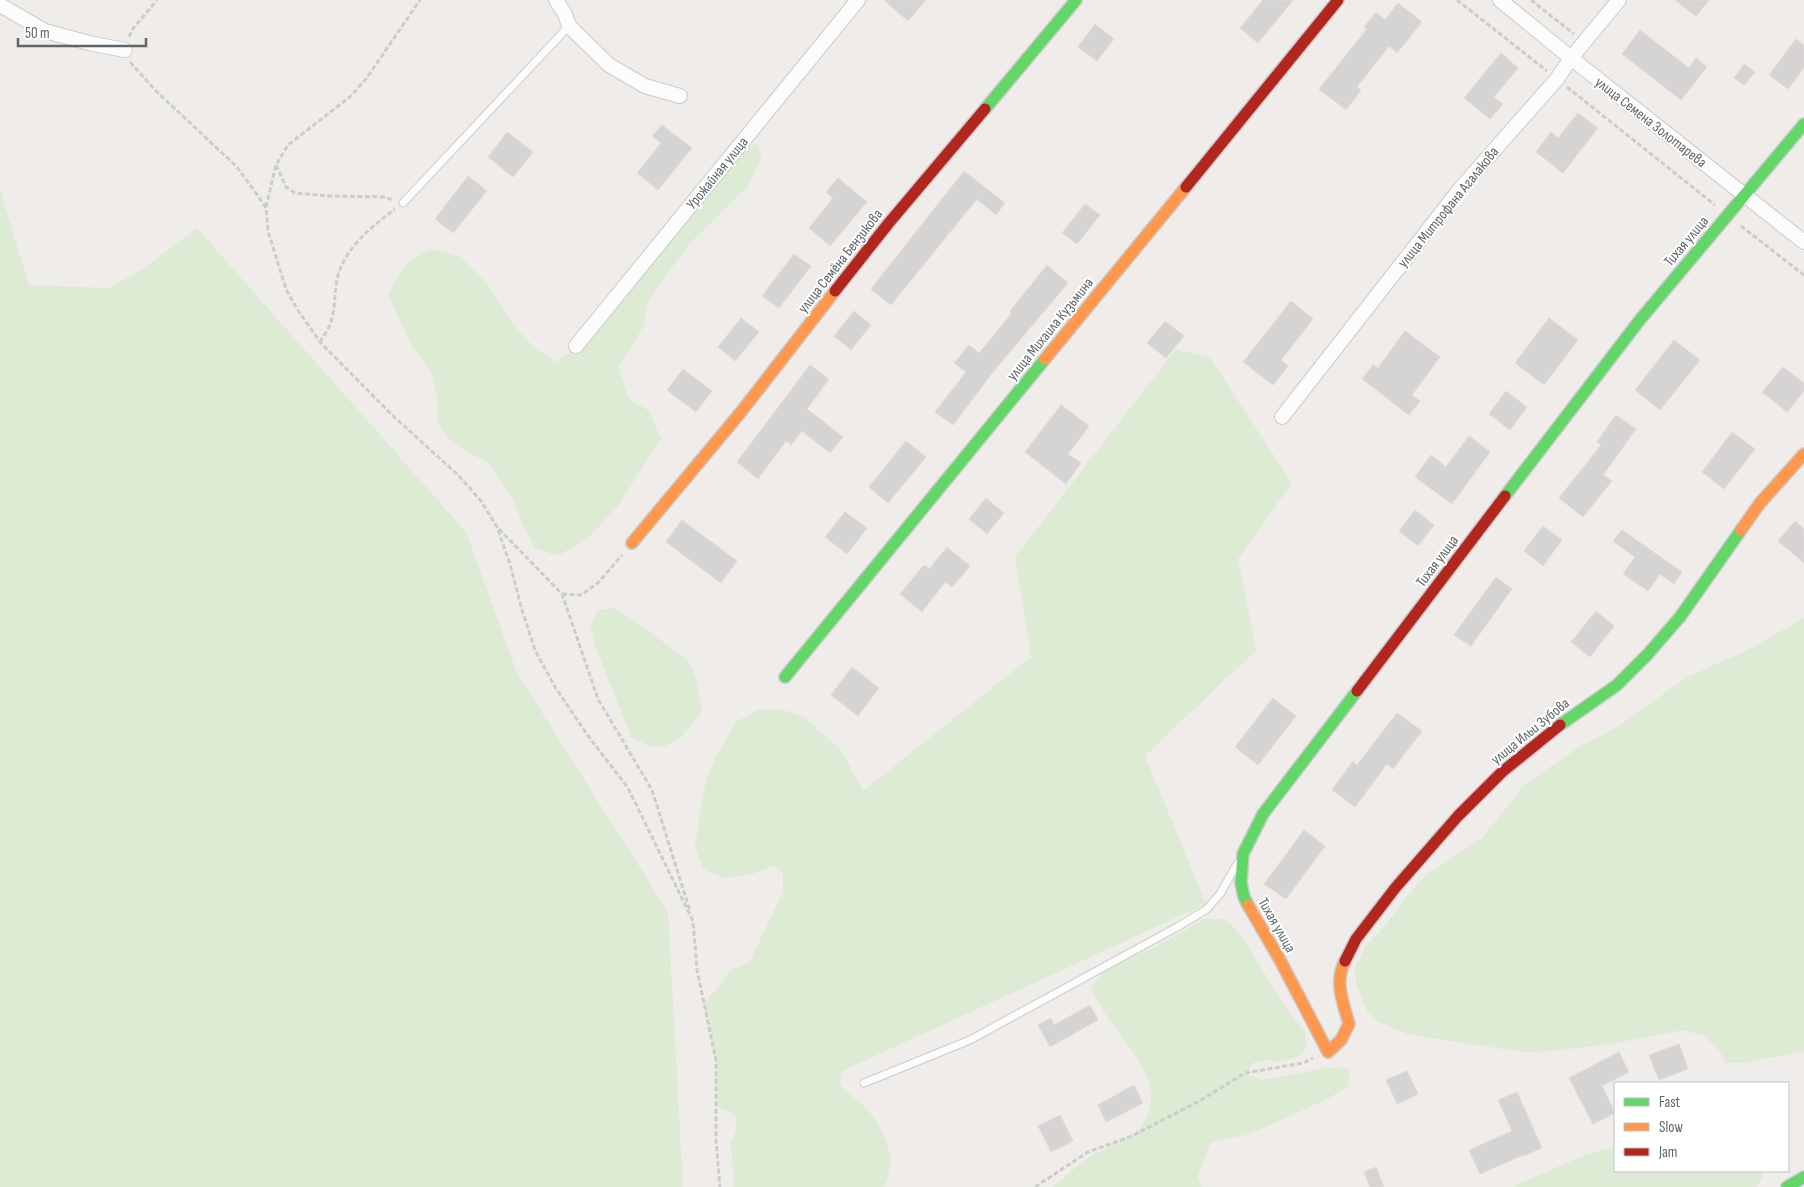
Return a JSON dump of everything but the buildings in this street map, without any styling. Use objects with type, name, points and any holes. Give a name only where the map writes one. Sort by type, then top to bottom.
[{"type":"street","points":[[556,0],[565,14],[568,26],[609,65],[645,86],[680,96]]},
{"type":"street","name":"Урожайная улица","points":[[576,346],[858,0]]},
{"type":"street","name":"улица Семёна Бензикова","points":[[632,543],[741,412],[888,224],[1076,0]]},
{"type":"street","name":"улица Михаила Кузьмина","points":[[784,677],[1338,0]]},
{"type":"street","name":"улица Семена Золотарева","points":[[1500,0],[1570,58],[1804,242]]},
{"type":"street","name":"улица Митрофана Агалакова","points":[[1282,417],[1460,189],[1557,79],[1570,58],[1619,0]]},
{"type":"street","points":[[0,5],[45,31],[93,44],[126,50]]},
{"type":"street","name":"Тихая улица","points":[[1328,1052],[1302,1006],[1280,960],[1253,916],[1244,897],[1241,883],[1243,854],[1263,814],[1639,320],[1804,124]]},
{"type":"street","name":"улица Ильи Зубова","points":[[1328,1052],[1342,1040],[1349,1024],[1340,991],[1340,971],[1356,940],[1396,887],[1458,816],[1502,772],[1556,727],[1616,685],[1647,655],[1680,617],[1760,503],[1804,454]]},
{"type":"street","points":[[1787,1187],[1804,1177]]},
{"type":"lane","points":[[403,203],[568,26]]},
{"type":"lane","points":[[864,1083],[970,1040],[1207,909],[1220,894],[1243,854]]},
{"type":"path","points":[[157,0],[132,30],[126,50],[131,64],[155,90],[236,166],[266,208]]},
{"type":"path","points":[[420,0],[366,79],[351,96],[288,145],[276,165],[266,208],[268,231],[286,289],[297,309],[320,342],[391,414],[458,475],[481,501],[497,527],[535,650],[555,687],[628,788],[693,921]]},
{"type":"path","points":[[1457,0],[1804,274]]},
{"type":"path","points":[[1531,0],[1584,42]]},
{"type":"path","points":[[276,165],[286,187],[295,193],[385,197],[403,203]]},
{"type":"path","points":[[320,342],[332,319],[338,274],[346,255],[366,232],[403,203]]},
{"type":"path","points":[[497,527],[562,594],[598,699],[652,790],[693,921],[697,970],[716,1060],[716,1140],[720,1187]]},
{"type":"path","points":[[562,594],[581,595],[598,583],[632,543]]},
{"type":"path","points":[[1036,1187],[1088,1152],[1132,1136],[1203,1099],[1245,1074],[1303,1063],[1328,1052]]},
{"type":"green space","points":[[756,144],[762,157],[747,188],[689,244],[648,301],[643,327],[619,367],[628,398],[649,411],[661,439],[617,507],[590,536],[558,556],[535,548],[515,504],[488,462],[469,453],[447,437],[438,422],[437,398],[432,374],[412,346],[388,295],[395,281],[408,262],[431,249],[460,257],[487,283],[510,320],[534,348],[557,362],[576,346],[729,158]]},
{"type":"green space","points":[[0,189],[29,285],[109,288],[144,268],[197,228],[466,532],[517,673],[668,912],[683,1187],[0,1187]]},
{"type":"green space","points":[[1176,349],[1210,358],[1292,483],[1238,559],[1256,650],[1145,756],[1206,904],[842,1071],[840,1084],[872,1116],[888,1146],[890,1164],[884,1187],[734,1187],[731,1143],[736,1130],[737,1118],[730,1112],[716,1107],[716,1060],[704,1003],[730,970],[749,963],[783,892],[783,873],[772,866],[752,874],[724,878],[703,869],[695,846],[703,794],[708,775],[718,752],[736,722],[758,710],[780,709],[805,717],[842,752],[863,791],[1031,657],[1015,557]]},
{"type":"green space","points":[[614,608],[672,648],[688,662],[696,677],[702,711],[682,736],[668,745],[653,747],[631,737],[595,646],[590,624],[598,610]]},
{"type":"green space","points":[[1804,618],[1804,1051],[1744,1063],[1726,1063],[1720,1052],[1705,1036],[1683,1030],[1616,1043],[1554,1051],[1522,1052],[1407,1034],[1379,1022],[1368,1013],[1356,983],[1355,968],[1365,946],[1385,926],[1407,896],[1427,875],[1483,837],[1524,785],[1579,747],[1616,728],[1687,677],[1748,650]]},
{"type":"green space","points":[[1204,919],[1222,919],[1232,925],[1244,940],[1286,1008],[1305,1032],[1306,1048],[1297,1057],[1280,1062],[1267,1060],[1253,1063],[1246,1074],[1261,1080],[1327,1068],[1350,1069],[1348,1086],[1329,1098],[1250,1134],[1211,1142],[1198,1176],[1202,1187],[1053,1187],[1089,1157],[1126,1139],[1138,1129],[1148,1113],[1150,1104],[1149,1084],[1141,1065],[1108,1018],[1091,988],[1101,975],[1114,966],[1155,947]]},
{"type":"green space","points":[[1614,1146],[1614,1172],[1762,1172],[1762,1178],[1756,1187],[1511,1187],[1583,1156]]},
{"type":"traffic: fast","points":[[985,109],[1076,0]]},
{"type":"traffic: fast","points":[[1505,496],[1639,321],[1804,124]]},
{"type":"traffic: fast","points":[[785,677],[1045,359]]},
{"type":"traffic: fast","points":[[1560,725],[1617,685],[1647,655],[1680,617],[1741,530]]},
{"type":"traffic: fast","points":[[1248,905],[1241,883],[1243,854],[1263,814],[1357,691]]},
{"type":"traffic: fast","points":[[1787,1187],[1804,1177]]},
{"type":"traffic: slow","points":[[1045,359],[1186,187]]},
{"type":"traffic: slow","points":[[632,543],[741,412],[835,291]]},
{"type":"traffic: slow","points":[[1741,530],[1760,503],[1804,454]]},
{"type":"traffic: slow","points":[[1248,905],[1280,960],[1328,1052],[1341,1040],[1349,1024],[1342,1000],[1340,984],[1345,961]]},
{"type":"traffic: jam","points":[[1186,187],[1338,0]]},
{"type":"traffic: jam","points":[[835,291],[888,224],[985,109]]},
{"type":"traffic: jam","points":[[1357,691],[1505,496]]},
{"type":"traffic: jam","points":[[1345,961],[1356,939],[1396,887],[1458,816],[1502,772],[1560,725]]}]
